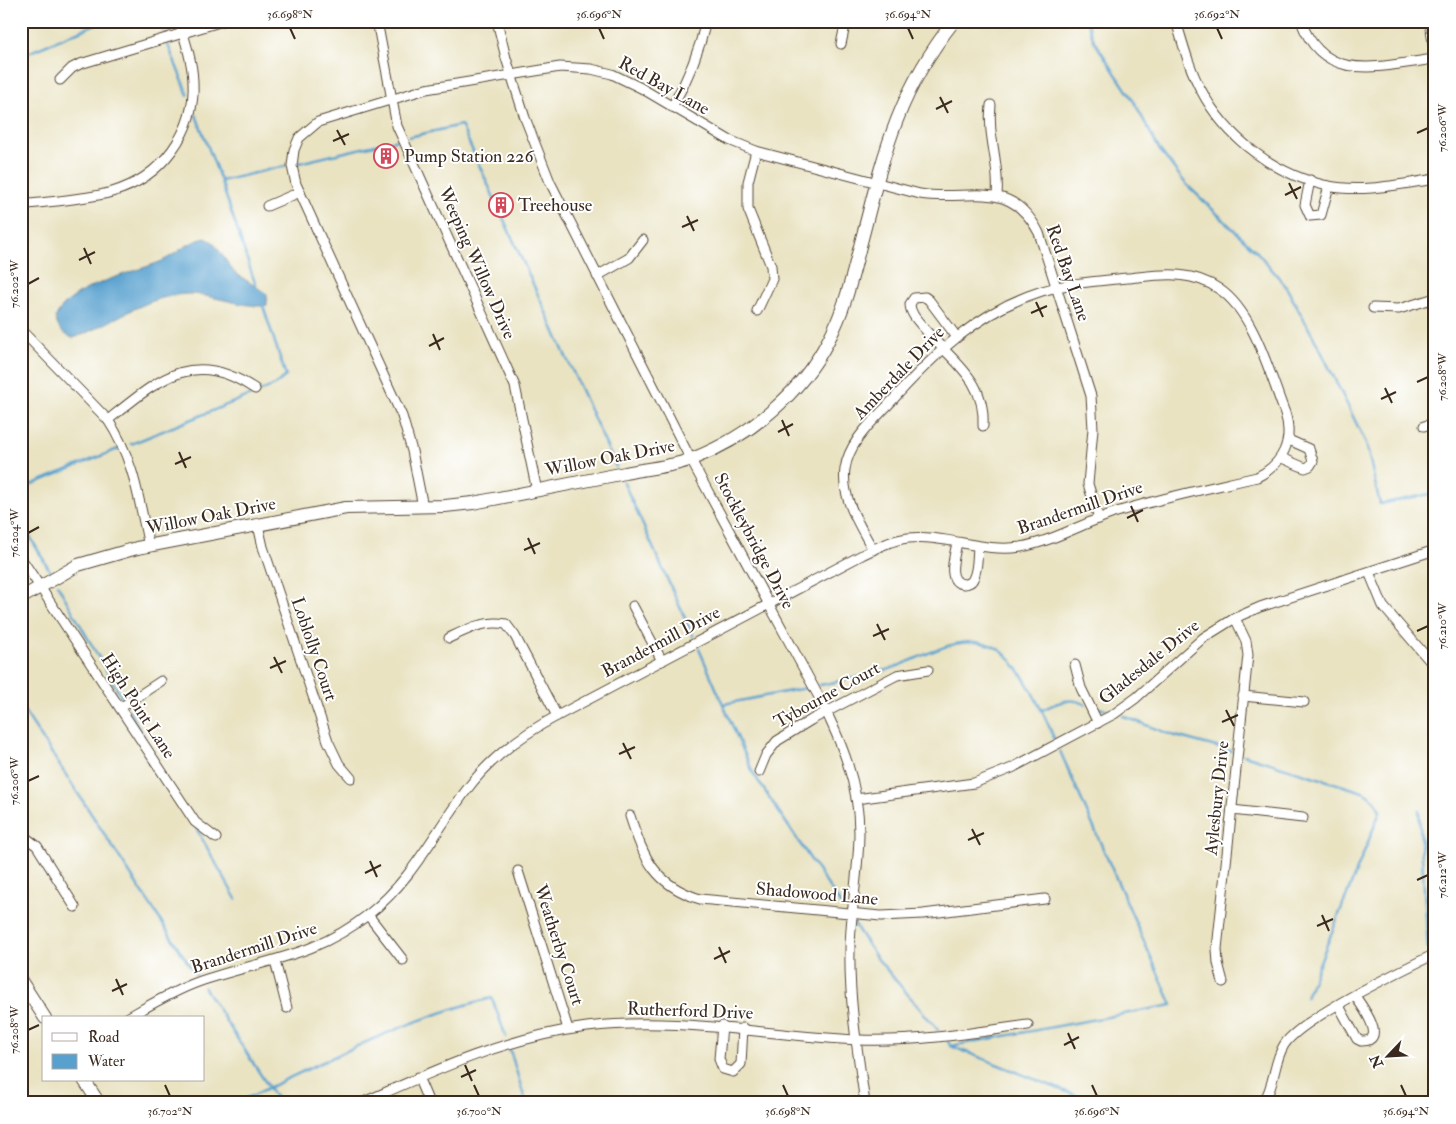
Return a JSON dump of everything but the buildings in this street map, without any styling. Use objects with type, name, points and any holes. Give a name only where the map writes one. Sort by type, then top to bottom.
[{"type":"street","points":[[21,205],[120,190],[153,171],[170,154],[186,125],[193,97],[191,65],[179,21]]},
{"type":"street","points":[[60,80],[72,68],[80,64],[223,21]]},
{"type":"street","name":"Weeping Willow Drive","points":[[377,21],[391,99],[403,140],[515,386],[537,491]]},
{"type":"street","name":"Stockleybridge Drive","points":[[497,21],[512,77],[550,182],[691,460],[770,603],[827,712],[848,763],[856,799],[859,830],[852,915],[850,981],[865,1103]]},
{"type":"street","points":[[672,107],[689,77],[698,53],[706,21]]},
{"type":"street","points":[[841,44],[846,21]]},
{"type":"street","name":"Willow Oak Drive","points":[[21,598],[40,586],[92,560],[149,546],[346,508],[423,507],[473,503],[691,460],[733,439],[779,406],[816,361],[829,340],[847,296],[888,139],[906,96],[921,68],[954,21]]},
{"type":"street","points":[[1176,21],[1200,87],[1217,115],[1230,131],[1260,157],[1281,168],[1329,186],[1373,188],[1435,179]]},
{"type":"street","points":[[1302,21],[1306,34],[1325,56],[1351,67],[1370,68],[1435,58],[1430,21]]},
{"type":"street","name":"Red Bay Lane","points":[[423,507],[412,451],[402,416],[300,192],[294,174],[293,156],[300,138],[307,129],[330,117],[391,99],[458,83],[512,77],[550,68],[591,69],[612,74],[641,88],[729,140],[756,151],[932,196],[997,195],[1022,208],[1033,221],[1058,287],[1091,396],[1093,429],[1088,484],[1099,519]]},
{"type":"street","points":[[991,105],[989,129],[999,175],[997,195]]},
{"type":"street","points":[[756,151],[748,182],[748,209],[771,266],[772,279],[757,311]]},
{"type":"street","points":[[1310,180],[1305,205],[1310,216],[1321,215],[1329,186]]},
{"type":"street","points":[[267,206],[300,192]]},
{"type":"street","points":[[598,276],[629,258],[643,240]]},
{"type":"street","name":"Amberdale Drive","points":[[873,550],[847,498],[845,470],[853,447],[869,426],[941,349],[956,336],[1002,308],[1041,291],[1058,287],[1170,274],[1202,280],[1219,288],[1238,305],[1250,324],[1286,413],[1289,430],[1284,454]]},
{"type":"street","points":[[956,336],[929,300],[919,296],[914,298],[910,304],[914,316],[941,349],[974,382],[983,406],[983,426]]},
{"type":"street","points":[[1373,308],[1399,309],[1435,298]]},
{"type":"street","points":[[21,330],[108,420],[122,442],[133,469],[149,546]]},
{"type":"street","points":[[108,420],[156,383],[180,372],[200,369],[230,374],[255,389]]},
{"type":"street","points":[[1424,426],[1435,423]]},
{"type":"street","points":[[1284,454],[1304,468],[1310,466],[1313,461],[1309,449],[1288,440]]},
{"type":"street","name":"Brandermill Drive","points":[[131,1016],[184,987],[275,961],[324,943],[368,915],[402,883],[478,776],[518,739],[557,716],[873,550],[908,538],[932,538],[993,548],[1030,545],[1142,504],[1257,477],[1267,472],[1284,454]]},
{"type":"street","name":"Loblolly Court","points":[[258,525],[263,547],[328,741],[335,758],[351,778]]},
{"type":"street","points":[[957,543],[952,572],[958,583],[972,582],[978,547]]},
{"type":"street","name":"Gladesdale Drive","points":[[856,799],[974,784],[1012,768],[1125,707],[1185,652],[1234,618],[1260,606],[1435,550]]},
{"type":"street","name":"High Point Lane","points":[[21,558],[195,822],[216,838]]},
{"type":"street","points":[[1369,572],[1383,606],[1435,667]]},
{"type":"street","points":[[633,606],[662,661]]},
{"type":"street","name":"Aylesbury Drive","points":[[1223,982],[1218,963],[1217,949],[1248,655],[1246,641],[1234,618]]},
{"type":"street","points":[[449,638],[476,626],[493,622],[506,624],[515,636],[557,716]]},
{"type":"street","points":[[1075,665],[1081,688],[1098,723]]},
{"type":"street","name":"Tybourne Court","points":[[759,772],[766,755],[778,742],[811,720],[897,675],[928,670]]},
{"type":"street","points":[[120,708],[160,681]]},
{"type":"street","points":[[1243,696],[1304,702]]},
{"type":"street","points":[[1232,810],[1303,818]]},
{"type":"street","name":"Shadowood Lane","points":[[630,816],[647,862],[661,878],[679,891],[713,902],[852,915],[916,915],[1046,899]]},
{"type":"street","points":[[21,834],[37,846],[75,907]]},
{"type":"street","name":"Weatherby Court","points":[[518,871],[568,1029]]},
{"type":"street","points":[[368,915],[402,960]]},
{"type":"street","points":[[1263,1103],[1270,1088],[1276,1061],[1294,1032],[1355,996],[1435,954]]},
{"type":"street","points":[[275,961],[287,1008]]},
{"type":"street","points":[[21,981],[43,1016]]},
{"type":"street","points":[[1339,1006],[1357,1038],[1361,1042],[1370,1040],[1374,1029],[1355,996]]},
{"type":"street","name":"Rutherford Drive","points":[[362,1103],[454,1061],[492,1048],[568,1029],[660,1022],[722,1026],[856,1040],[889,1041],[932,1038],[1028,1025]]},
{"type":"street","points":[[722,1026],[719,1059],[723,1069],[728,1072],[733,1072],[741,1064],[743,1028]]},
{"type":"street","points":[[418,1078],[429,1103]]},
{"type":"street","points":[[85,1082],[99,1103]]},
{"type":"water","points":[[206,238],[213,242],[234,272],[267,294],[267,305],[253,306],[192,294],[176,295],[145,304],[73,338],[63,333],[59,328],[55,318],[74,297],[87,289],[162,261],[188,245]]},
{"type":"waterway","points":[[21,56],[103,21]]},
{"type":"waterway","points":[[159,21],[163,32]]},
{"type":"waterway","points":[[1087,21],[1094,41],[1133,100],[1159,149],[1186,184],[1257,252],[1285,285],[1320,349],[1366,443],[1380,504],[1435,493]]},
{"type":"waterway","points":[[168,45],[188,95]]},
{"type":"waterway","points":[[196,115],[221,181],[257,289]]},
{"type":"waterway","points":[[409,137],[461,125],[616,467]]},
{"type":"waterway","points":[[299,163],[396,140]]},
{"type":"waterway","points":[[221,181],[285,166]]},
{"type":"waterway","points":[[131,444],[273,386],[286,376],[262,303]]},
{"type":"waterway","points":[[21,489],[118,449]]},
{"type":"waterway","points":[[623,481],[693,636]]},
{"type":"waterway","points":[[21,521],[50,571]]},
{"type":"waterway","points":[[57,584],[122,698]]},
{"type":"waterway","points":[[820,685],[887,670],[954,644],[982,643],[995,647],[1013,663],[1030,688],[1054,738]]},
{"type":"waterway","points":[[699,649],[753,773],[843,908]]},
{"type":"waterway","points":[[724,704],[806,688]]},
{"type":"waterway","points":[[1042,710],[1068,701],[1085,704]]},
{"type":"waterway","points":[[21,706],[196,975]]},
{"type":"waterway","points":[[1098,708],[1108,710]]},
{"type":"waterway","points":[[129,710],[144,737]]},
{"type":"waterway","points":[[1123,716],[1172,735],[1231,751]]},
{"type":"waterway","points":[[951,1046],[1172,1005],[1060,751]]},
{"type":"waterway","points":[[1244,755],[1363,792],[1374,800],[1379,808],[1380,812],[1306,997]]},
{"type":"waterway","points":[[1419,811],[1428,949]]},
{"type":"waterway","points":[[196,828],[236,899]]},
{"type":"waterway","points":[[854,924],[876,957],[938,1030]]},
{"type":"waterway","points":[[1430,964],[1435,1037]]},
{"type":"waterway","points":[[204,987],[279,1103]]},
{"type":"waterway","points":[[237,1103],[394,1030],[459,1007],[492,998],[506,1037]]},
{"type":"waterway","points":[[948,1042],[951,1046],[1082,1098],[1086,1103]]},
{"type":"waterway","points":[[510,1050],[526,1103]]},
{"type":"place","name":"Pump Station 226","points":[[386,156]]},
{"type":"place","name":"Treehouse","points":[[501,205]]}]
